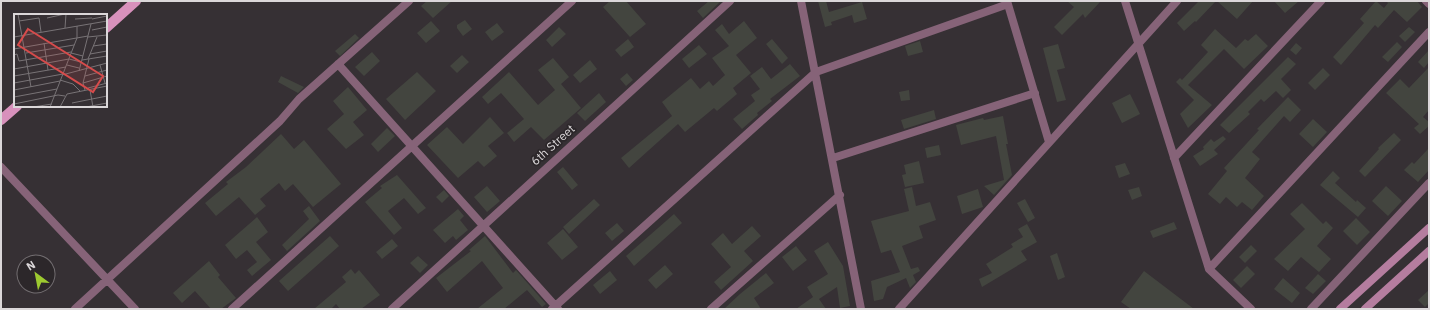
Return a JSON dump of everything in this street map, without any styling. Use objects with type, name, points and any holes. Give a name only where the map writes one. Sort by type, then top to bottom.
[{"type":"main road","points":[[107,27],[136,1]]},
{"type":"main road","points":[[1,120],[16,107]]},
{"type":"main road","points":[[1340,309],[1429,228]]},
{"type":"main road","points":[[1366,309],[1429,251]]},
{"type":"street","points":[[75,309],[280,120],[338,64],[409,1]]},
{"type":"street","points":[[232,309],[411,145],[572,1]]},
{"type":"street","name":"6th Street","points":[[392,309],[730,1]]},
{"type":"street","points":[[801,1],[861,309]]},
{"type":"street","points":[[1125,1],[1209,269],[1251,309]]},
{"type":"street","points":[[899,309],[1177,1]]},
{"type":"street","points":[[1174,158],[1321,1]]},
{"type":"street","points":[[1426,1],[1429,4]]},
{"type":"street","points":[[338,64],[555,308],[816,72],[1008,2],[1049,142]]},
{"type":"street","points":[[1209,269],[1429,32]]},
{"type":"street","points":[[832,158],[1034,93]]},
{"type":"street","points":[[1,167],[135,309]]},
{"type":"street","points":[[1311,309],[1429,183]]},
{"type":"street","points":[[711,309],[840,195]]},
{"type":"building","points":[[427,1],[452,1],[433,18],[421,6]]},
{"type":"building","points":[[610,1],[626,1],[646,24],[630,37],[603,7]]},
{"type":"building","points":[[709,1],[721,1],[703,18],[697,11]]},
{"type":"building","points":[[818,1],[826,1],[829,12],[862,2],[867,19],[854,23],[852,15],[831,22],[832,25],[825,27]]},
{"type":"building","points":[[1067,1],[1101,1],[1085,18],[1083,14],[1062,35],[1054,27],[1074,7]]},
{"type":"building","points":[[1199,1],[1216,1],[1196,22],[1195,21],[1184,31],[1177,23]]},
{"type":"building","points":[[1217,1],[1253,1],[1237,19]]},
{"type":"building","points":[[1274,1],[1299,1],[1285,13]]},
{"type":"building","points":[[1376,1],[1384,8],[1388,3],[1386,1],[1417,1],[1422,7],[1407,22],[1394,10],[1378,28],[1375,25],[1341,65],[1333,57],[1364,23],[1360,19]]},
{"type":"building","points":[[465,20],[472,29],[463,36],[457,28],[457,25]]},
{"type":"building","points":[[431,21],[440,31],[426,43],[417,33]]},
{"type":"building","points":[[744,21],[757,38],[736,55],[751,73],[733,88],[737,94],[717,111],[714,108],[685,132],[678,124],[629,168],[621,158],[672,116],[662,102],[691,78],[700,89],[709,81],[713,86],[725,75],[712,58],[729,46],[715,30],[722,24],[729,34]]},
{"type":"building","points":[[497,23],[504,32],[492,41],[485,32]]},
{"type":"building","points":[[559,27],[566,34],[552,47],[546,40]]},
{"type":"building","points":[[1409,27],[1415,32],[1405,42],[1399,36]]},
{"type":"building","points":[[1215,29],[1236,48],[1245,39],[1248,41],[1256,34],[1268,46],[1244,69],[1224,49],[1188,85],[1212,105],[1188,128],[1180,114],[1194,100],[1176,82],[1180,78],[1182,80],[1208,52],[1201,45]]},
{"type":"building","points":[[355,34],[359,38],[340,56],[335,51]]},
{"type":"building","points":[[628,39],[634,47],[621,57],[615,50]]},
{"type":"building","points":[[772,39],[788,58],[782,64],[766,44]]},
{"type":"building","points":[[920,41],[923,52],[908,56],[905,46]]},
{"type":"building","points":[[1397,42],[1402,47],[1388,62],[1382,57]]},
{"type":"building","points":[[1296,43],[1302,48],[1296,55],[1290,50]]},
{"type":"building","points":[[1058,44],[1065,68],[1057,70],[1066,100],[1057,102],[1043,48]]},
{"type":"building","points":[[699,45],[707,54],[689,68],[682,59]]},
{"type":"building","points":[[1429,50],[1429,62],[1424,68],[1418,62]]},
{"type":"building","points":[[372,52],[380,61],[364,76],[355,67]]},
{"type":"building","points":[[462,55],[469,62],[457,73],[450,66]]},
{"type":"building","points":[[1288,57],[1296,64],[1281,79],[1291,90],[1283,98],[1276,91],[1264,102],[1261,99],[1248,112],[1250,114],[1229,133],[1220,125]]},
{"type":"building","points":[[553,58],[569,77],[561,84],[581,108],[544,140],[531,127],[514,142],[507,133],[524,119],[501,93],[488,104],[482,97],[509,72],[538,105],[555,90],[538,70]]},
{"type":"building","points":[[590,60],[597,69],[580,83],[573,75]]},
{"type":"building","points":[[790,64],[800,76],[770,99],[772,101],[757,113],[758,115],[742,129],[733,119],[755,101],[751,95],[760,89],[750,76],[762,67],[771,79]]},
{"type":"building","points":[[1429,67],[1429,110],[1423,117],[1429,122],[1429,126],[1420,134],[1414,128],[1419,124],[1386,93],[1400,79],[1409,88]]},
{"type":"building","points":[[1323,68],[1330,75],[1315,90],[1308,83]]},
{"type":"building","points":[[417,72],[436,91],[405,120],[386,99]]},
{"type":"building","points":[[627,73],[633,80],[626,86],[620,79]]},
{"type":"building","points":[[281,76],[304,87],[298,93],[278,82]]},
{"type":"building","points":[[348,87],[367,110],[353,122],[364,135],[346,149],[327,129],[344,114],[333,101]]},
{"type":"building","points":[[909,90],[910,100],[901,101],[899,92]]},
{"type":"building","points":[[599,93],[606,102],[585,121],[577,113]]},
{"type":"building","points":[[1130,94],[1140,114],[1122,123],[1112,103]]},
{"type":"building","points":[[1288,97],[1301,110],[1290,122],[1284,116],[1252,152],[1260,159],[1245,178],[1264,196],[1252,210],[1242,202],[1237,207],[1226,197],[1220,204],[1208,194],[1227,171],[1224,168],[1259,130],[1257,129]]},
{"type":"building","points":[[934,110],[936,119],[904,129],[901,120]]},
{"type":"building","points":[[1003,116],[1008,144],[1006,144],[1012,175],[994,195],[984,186],[1004,180],[996,136],[961,145],[956,125],[983,118],[984,120]]},
{"type":"building","points":[[490,117],[504,133],[488,146],[497,156],[484,167],[478,161],[458,178],[427,145],[447,127],[463,144]]},
{"type":"building","points":[[1313,119],[1327,132],[1313,147],[1299,134]]},
{"type":"building","points":[[387,128],[395,136],[378,152],[371,144]]},
{"type":"building","points":[[1394,133],[1401,140],[1365,177],[1359,171],[1379,149],[1378,148]]},
{"type":"building","points":[[281,134],[294,149],[304,140],[341,184],[313,207],[293,184],[285,191],[279,183],[260,199],[266,206],[255,215],[239,197],[216,216],[205,203],[228,184],[226,182],[246,167]]},
{"type":"building","points":[[1223,136],[1226,139],[1214,150],[1218,154],[1200,166],[1193,156],[1204,149],[1203,147],[1211,139],[1214,142]]},
{"type":"building","points":[[939,145],[941,155],[927,158],[925,148]]},
{"type":"building","points":[[1429,148],[1429,170],[1418,182],[1404,170],[1412,162],[1414,164]]},
{"type":"building","points":[[919,161],[924,183],[905,187],[902,175],[906,174],[904,165]]},
{"type":"building","points":[[1125,163],[1130,174],[1119,178],[1115,166]]},
{"type":"building","points":[[563,167],[578,185],[572,190],[557,172]]},
{"type":"building","points":[[1333,171],[1340,178],[1335,183],[1356,202],[1357,200],[1366,208],[1358,217],[1320,185]]},
{"type":"building","points":[[397,175],[426,208],[418,214],[404,198],[388,211],[402,228],[394,235],[365,202],[382,188],[380,186]]},
{"type":"building","points":[[487,186],[500,201],[487,212],[474,197]]},
{"type":"building","points":[[1386,186],[1402,201],[1388,216],[1372,201]]},
{"type":"building","points":[[912,187],[916,206],[930,202],[936,220],[919,226],[923,238],[902,246],[911,269],[918,267],[920,271],[913,275],[916,282],[910,288],[906,278],[887,287],[883,299],[874,301],[871,281],[900,272],[891,250],[881,253],[871,221],[909,211],[904,189]]},
{"type":"building","points":[[1139,187],[1142,196],[1132,200],[1128,190]]},
{"type":"building","points":[[978,189],[983,207],[962,214],[957,196]]},
{"type":"building","points":[[444,190],[449,196],[442,203],[436,197]]},
{"type":"building","points":[[594,199],[600,205],[569,234],[563,227]]},
{"type":"building","points":[[1025,199],[1035,218],[1028,222],[1017,203]]},
{"type":"building","points":[[1302,203],[1323,224],[1326,221],[1333,228],[1317,246],[1331,259],[1319,272],[1301,257],[1288,271],[1274,259],[1305,229],[1290,214]]},
{"type":"building","points":[[309,206],[320,221],[287,251],[282,245],[309,219],[303,211]]},
{"type":"building","points":[[458,209],[464,216],[460,220],[468,230],[456,240],[453,236],[445,243],[433,230]]},
{"type":"building","points":[[674,214],[682,223],[634,266],[626,256]]},
{"type":"building","points":[[257,217],[268,232],[256,242],[271,260],[252,276],[247,270],[257,262],[247,250],[236,259],[225,245]]},
{"type":"building","points":[[1356,218],[1370,232],[1357,245],[1343,231]]},
{"type":"building","points":[[1174,222],[1177,229],[1153,238],[1150,231]]},
{"type":"building","points":[[617,223],[624,231],[612,241],[605,233]]},
{"type":"building","points":[[1027,224],[1037,242],[1021,251],[1027,260],[982,287],[979,279],[992,273],[986,264],[1013,247],[1011,244],[1023,237],[1018,229]]},
{"type":"building","points":[[752,226],[761,236],[744,251],[753,261],[721,290],[714,282],[731,267],[711,244],[723,233],[732,244]]},
{"type":"building","points":[[563,229],[578,247],[562,260],[547,243]]},
{"type":"building","points":[[330,236],[339,246],[288,291],[279,281]]},
{"type":"building","points":[[485,236],[513,273],[516,270],[546,304],[542,307],[527,290],[504,309],[477,309],[503,288],[482,261],[447,292],[436,278],[471,251],[469,250]]},
{"type":"building","points":[[392,239],[398,246],[382,259],[376,252]]},
{"type":"building","points":[[828,242],[843,266],[850,306],[840,308],[837,287],[819,299],[826,309],[796,309],[813,297],[807,287],[828,274],[814,251]]},
{"type":"building","points":[[1251,245],[1257,251],[1245,263],[1239,257]]},
{"type":"building","points":[[796,246],[807,260],[793,271],[782,257]]},
{"type":"building","points":[[1057,253],[1065,277],[1058,280],[1050,256]]},
{"type":"building","points":[[418,256],[428,265],[420,273],[410,263]]},
{"type":"building","points":[[209,261],[220,275],[218,277],[236,298],[221,309],[211,309],[195,291],[182,303],[173,293]]},
{"type":"building","points":[[665,265],[673,274],[656,289],[648,280]]},
{"type":"building","points":[[1247,266],[1255,274],[1241,288],[1233,280]]},
{"type":"building","points":[[351,269],[355,274],[359,270],[380,295],[361,309],[340,309],[336,304],[331,309],[314,309],[346,282],[342,277]]},
{"type":"building","points":[[610,271],[617,280],[600,294],[593,285]]},
{"type":"building","points":[[1144,271],[1194,309],[1131,309],[1121,302]]},
{"type":"building","points":[[766,273],[774,283],[754,298],[761,309],[724,309],[740,294]]},
{"type":"building","points":[[1318,274],[1326,281],[1313,294],[1305,288]]},
{"type":"building","points":[[1283,278],[1300,293],[1292,303],[1274,289]]},
{"type":"building","points":[[1429,290],[1429,303],[1425,307],[1418,300]]}]
